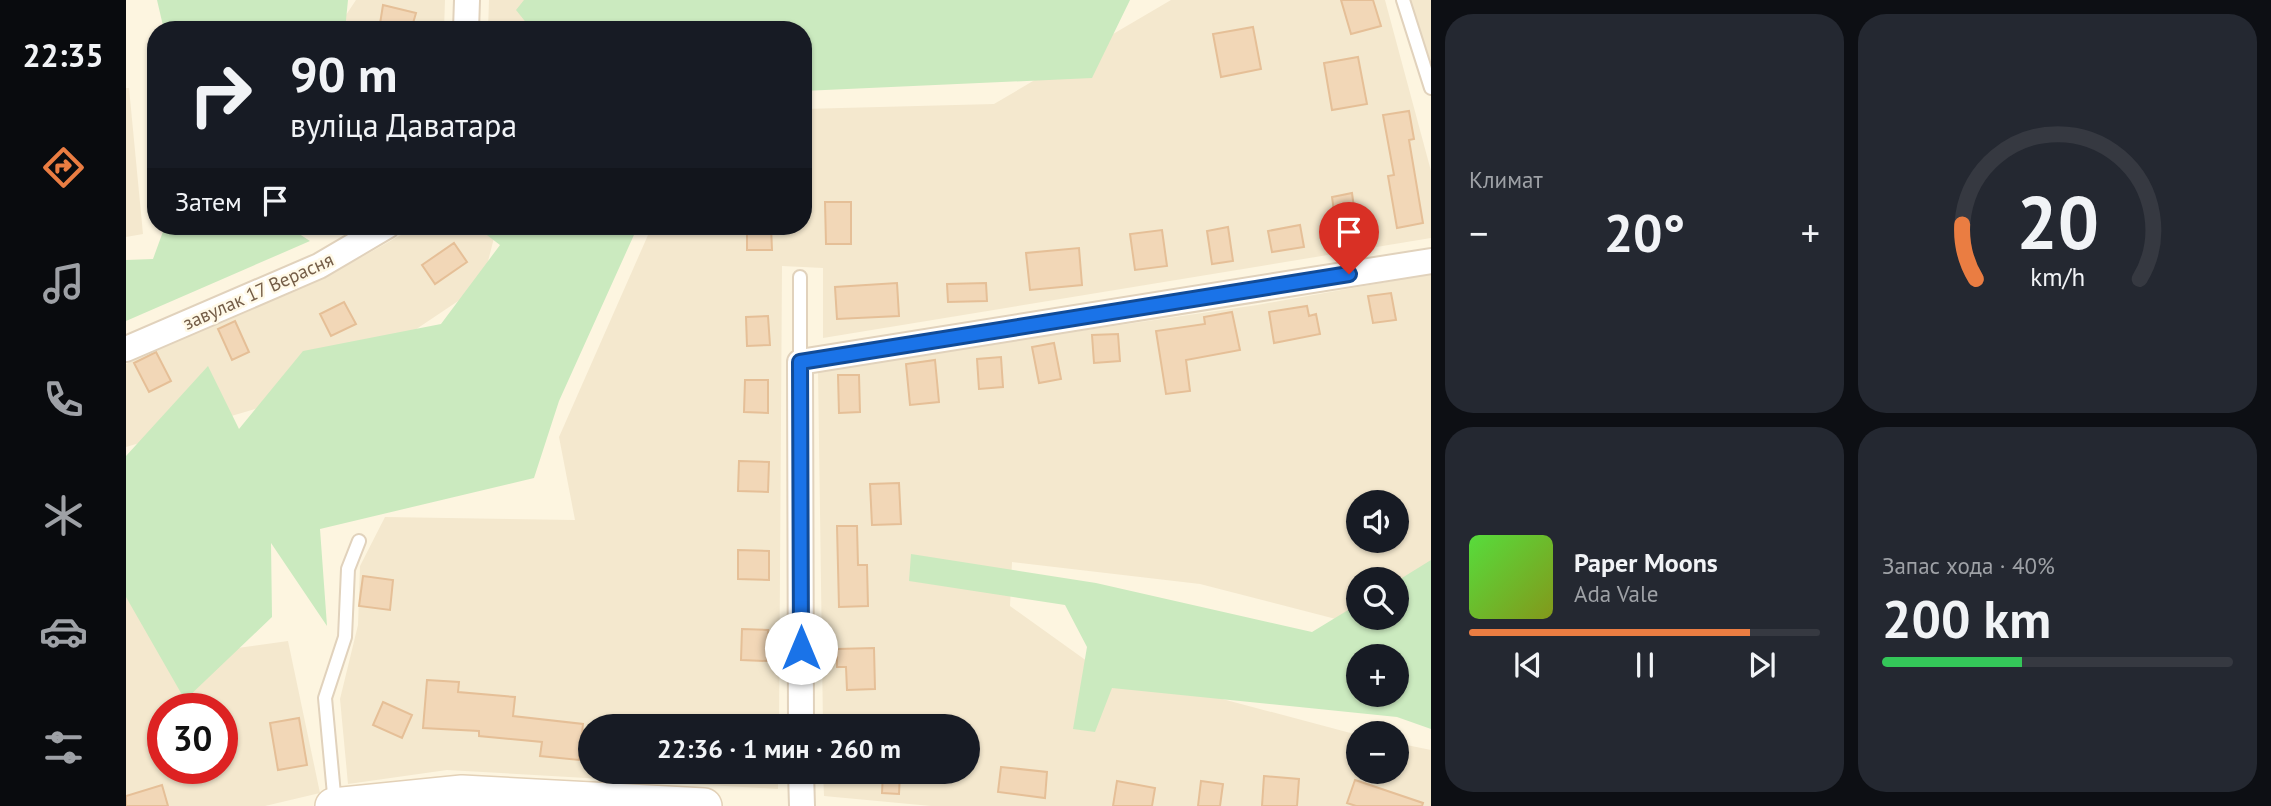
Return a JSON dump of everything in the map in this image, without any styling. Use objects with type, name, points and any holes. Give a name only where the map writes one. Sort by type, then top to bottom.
[{"type":"street","points":[[466,21],[467,0]]},
{"type":"street","name":"завулак 17 Верасня","points":[[126,349],[319,266],[372,235]]},
{"type":"street","points":[[801,714],[800,362],[1431,261]]},
{"type":"street","points":[[802,784],[802,806]]},
{"type":"street","points":[[334,806],[461,793],[704,806]]},
{"type":"lane","points":[[1404,0],[1431,88]]},
{"type":"lane","points":[[800,277],[800,362]]},
{"type":"lane","points":[[334,806],[325,698],[345,637],[348,569],[359,541]]},
{"type":"shaded area","points":[[356,0],[445,0],[444,21],[342,21]]},
{"type":"shaded area","points":[[489,0],[555,0],[549,21],[488,21]]},
{"type":"shaded area","points":[[1171,0],[1385,0],[1431,171],[1431,238],[823,338],[823,268],[782,266],[779,714],[578,714],[578,778],[447,770],[348,784],[340,699],[358,625],[360,566],[385,517],[575,520],[559,437],[648,235],[812,235],[812,109],[994,104]]},
{"type":"shaded area","points":[[1410,0],[1431,0],[1431,66]]},
{"type":"shaded area","points":[[126,88],[129,88],[143,234],[126,237]]},
{"type":"shaded area","points":[[401,235],[495,235],[482,285],[330,387],[126,447],[126,364],[360,258]]},
{"type":"shaded area","points":[[1431,274],[1431,636],[1417,640],[1378,630],[1409,630],[1409,567],[1346,567],[1346,622],[1200,584],[1012,562],[1010,606],[1091,664],[1346,732],[1346,784],[1409,784],[1409,745],[1431,750],[1431,806],[931,806],[824,796],[824,784],[980,784],[980,714],[823,714],[818,369],[1257,305]]},
{"type":"shaded area","points":[[126,543],[186,655],[288,641],[320,793],[265,806],[126,806]]},
{"type":"shaded area","points":[[691,784],[778,784],[778,789]]},
{"type":"green space","points":[[157,0],[348,0],[346,21],[162,21]]},
{"type":"green space","points":[[524,0],[1130,0],[1092,78],[812,91],[812,21],[525,21],[516,10]]},
{"type":"green space","points":[[162,235],[301,235],[310,241],[126,321],[126,260],[153,259]]},
{"type":"green space","points":[[487,235],[634,235],[559,401],[534,478],[320,529],[327,626],[271,543],[272,617],[192,693],[181,693],[126,597],[126,456],[208,366],[239,429],[303,351],[441,324],[500,245]]},
{"type":"green space","points":[[911,554],[1096,583],[1312,632],[1346,611],[1346,630],[1409,630],[1409,574],[1431,560],[1431,729],[1397,717],[1112,688],[1095,732],[1073,729],[1087,647],[1065,605],[909,581]]},
{"type":"building","points":[[1341,0],[1373,0],[1381,26],[1351,34]]},
{"type":"building","points":[[383,5],[416,13],[414,21],[380,21]]},
{"type":"building","points":[[1253,27],[1261,69],[1221,77],[1213,34]]},
{"type":"building","points":[[1358,57],[1367,104],[1332,110],[1324,63]]},
{"type":"building","points":[[1409,111],[1414,139],[1409,140],[1423,223],[1397,228],[1388,176],[1394,175],[1383,115]]},
{"type":"building","points":[[1352,193],[1358,237],[1338,240],[1332,197]]},
{"type":"building","points":[[825,202],[851,202],[851,244],[826,244]]},
{"type":"building","points":[[1300,225],[1304,247],[1272,252],[1268,231]]},
{"type":"building","points":[[1228,227],[1233,261],[1212,264],[1207,231]]},
{"type":"building","points":[[1162,230],[1167,266],[1135,270],[1130,234]]},
{"type":"building","points":[[747,235],[771,235],[772,250],[747,250]]},
{"type":"building","points":[[454,243],[467,262],[435,284],[422,265]]},
{"type":"building","points":[[1079,248],[1082,285],[1030,290],[1026,253]]},
{"type":"building","points":[[897,283],[899,316],[837,319],[835,287]]},
{"type":"building","points":[[986,283],[987,301],[948,302],[947,284]]},
{"type":"building","points":[[1391,293],[1396,320],[1373,323],[1368,296]]},
{"type":"building","points":[[344,302],[356,324],[331,336],[320,314]]},
{"type":"building","points":[[1307,306],[1309,316],[1316,314],[1320,334],[1274,343],[1269,312]]},
{"type":"building","points":[[1232,312],[1240,350],[1186,360],[1190,391],[1166,394],[1156,331],[1205,324],[1204,317]]},
{"type":"building","points":[[768,316],[770,345],[747,346],[746,317]]},
{"type":"building","points":[[235,321],[249,352],[232,360],[218,329]]},
{"type":"building","points":[[1118,334],[1120,361],[1094,363],[1092,335]]},
{"type":"building","points":[[1054,343],[1061,379],[1039,383],[1032,347]]},
{"type":"building","points":[[156,352],[171,381],[149,392],[134,363]]},
{"type":"building","points":[[1001,357],[1003,387],[979,389],[977,359]]},
{"type":"building","points":[[935,360],[939,402],[910,405],[906,364]]},
{"type":"building","points":[[838,375],[859,375],[860,412],[839,413]]},
{"type":"building","points":[[745,380],[768,380],[768,413],[744,412]]},
{"type":"building","points":[[739,461],[769,462],[768,492],[738,491]]},
{"type":"building","points":[[899,483],[901,524],[872,525],[870,484]]},
{"type":"building","points":[[837,526],[857,526],[858,565],[867,565],[868,606],[839,607]]},
{"type":"building","points":[[738,550],[769,551],[769,580],[738,579]]},
{"type":"building","points":[[363,576],[393,580],[390,610],[359,606]]},
{"type":"building","points":[[742,629],[768,630],[767,661],[741,660]]},
{"type":"building","points":[[874,648],[875,689],[847,690],[846,667],[837,667],[837,649]]},
{"type":"building","points":[[427,680],[459,682],[458,692],[515,697],[513,716],[578,723],[578,760],[540,756],[542,742],[479,736],[479,731],[423,728]]},
{"type":"building","points":[[383,702],[412,715],[402,738],[373,725]]},
{"type":"building","points":[[299,718],[307,765],[278,770],[270,723]]},
{"type":"building","points":[[1001,767],[1047,772],[1045,798],[998,792]]},
{"type":"building","points":[[1264,776],[1299,779],[1297,806],[1262,806]]},
{"type":"building","points":[[1117,781],[1155,788],[1152,806],[1113,806]]},
{"type":"building","points":[[1201,781],[1223,784],[1220,806],[1198,806]]},
{"type":"building","points":[[882,784],[899,784],[899,794],[882,793]]},
{"type":"building","points":[[1354,784],[1367,784],[1423,803],[1422,806],[1356,806],[1347,803]]},
{"type":"building","points":[[162,785],[168,806],[126,806],[126,796]]},
{"type":"route","points":[[801,648],[800,362],[1349,274]]}]
